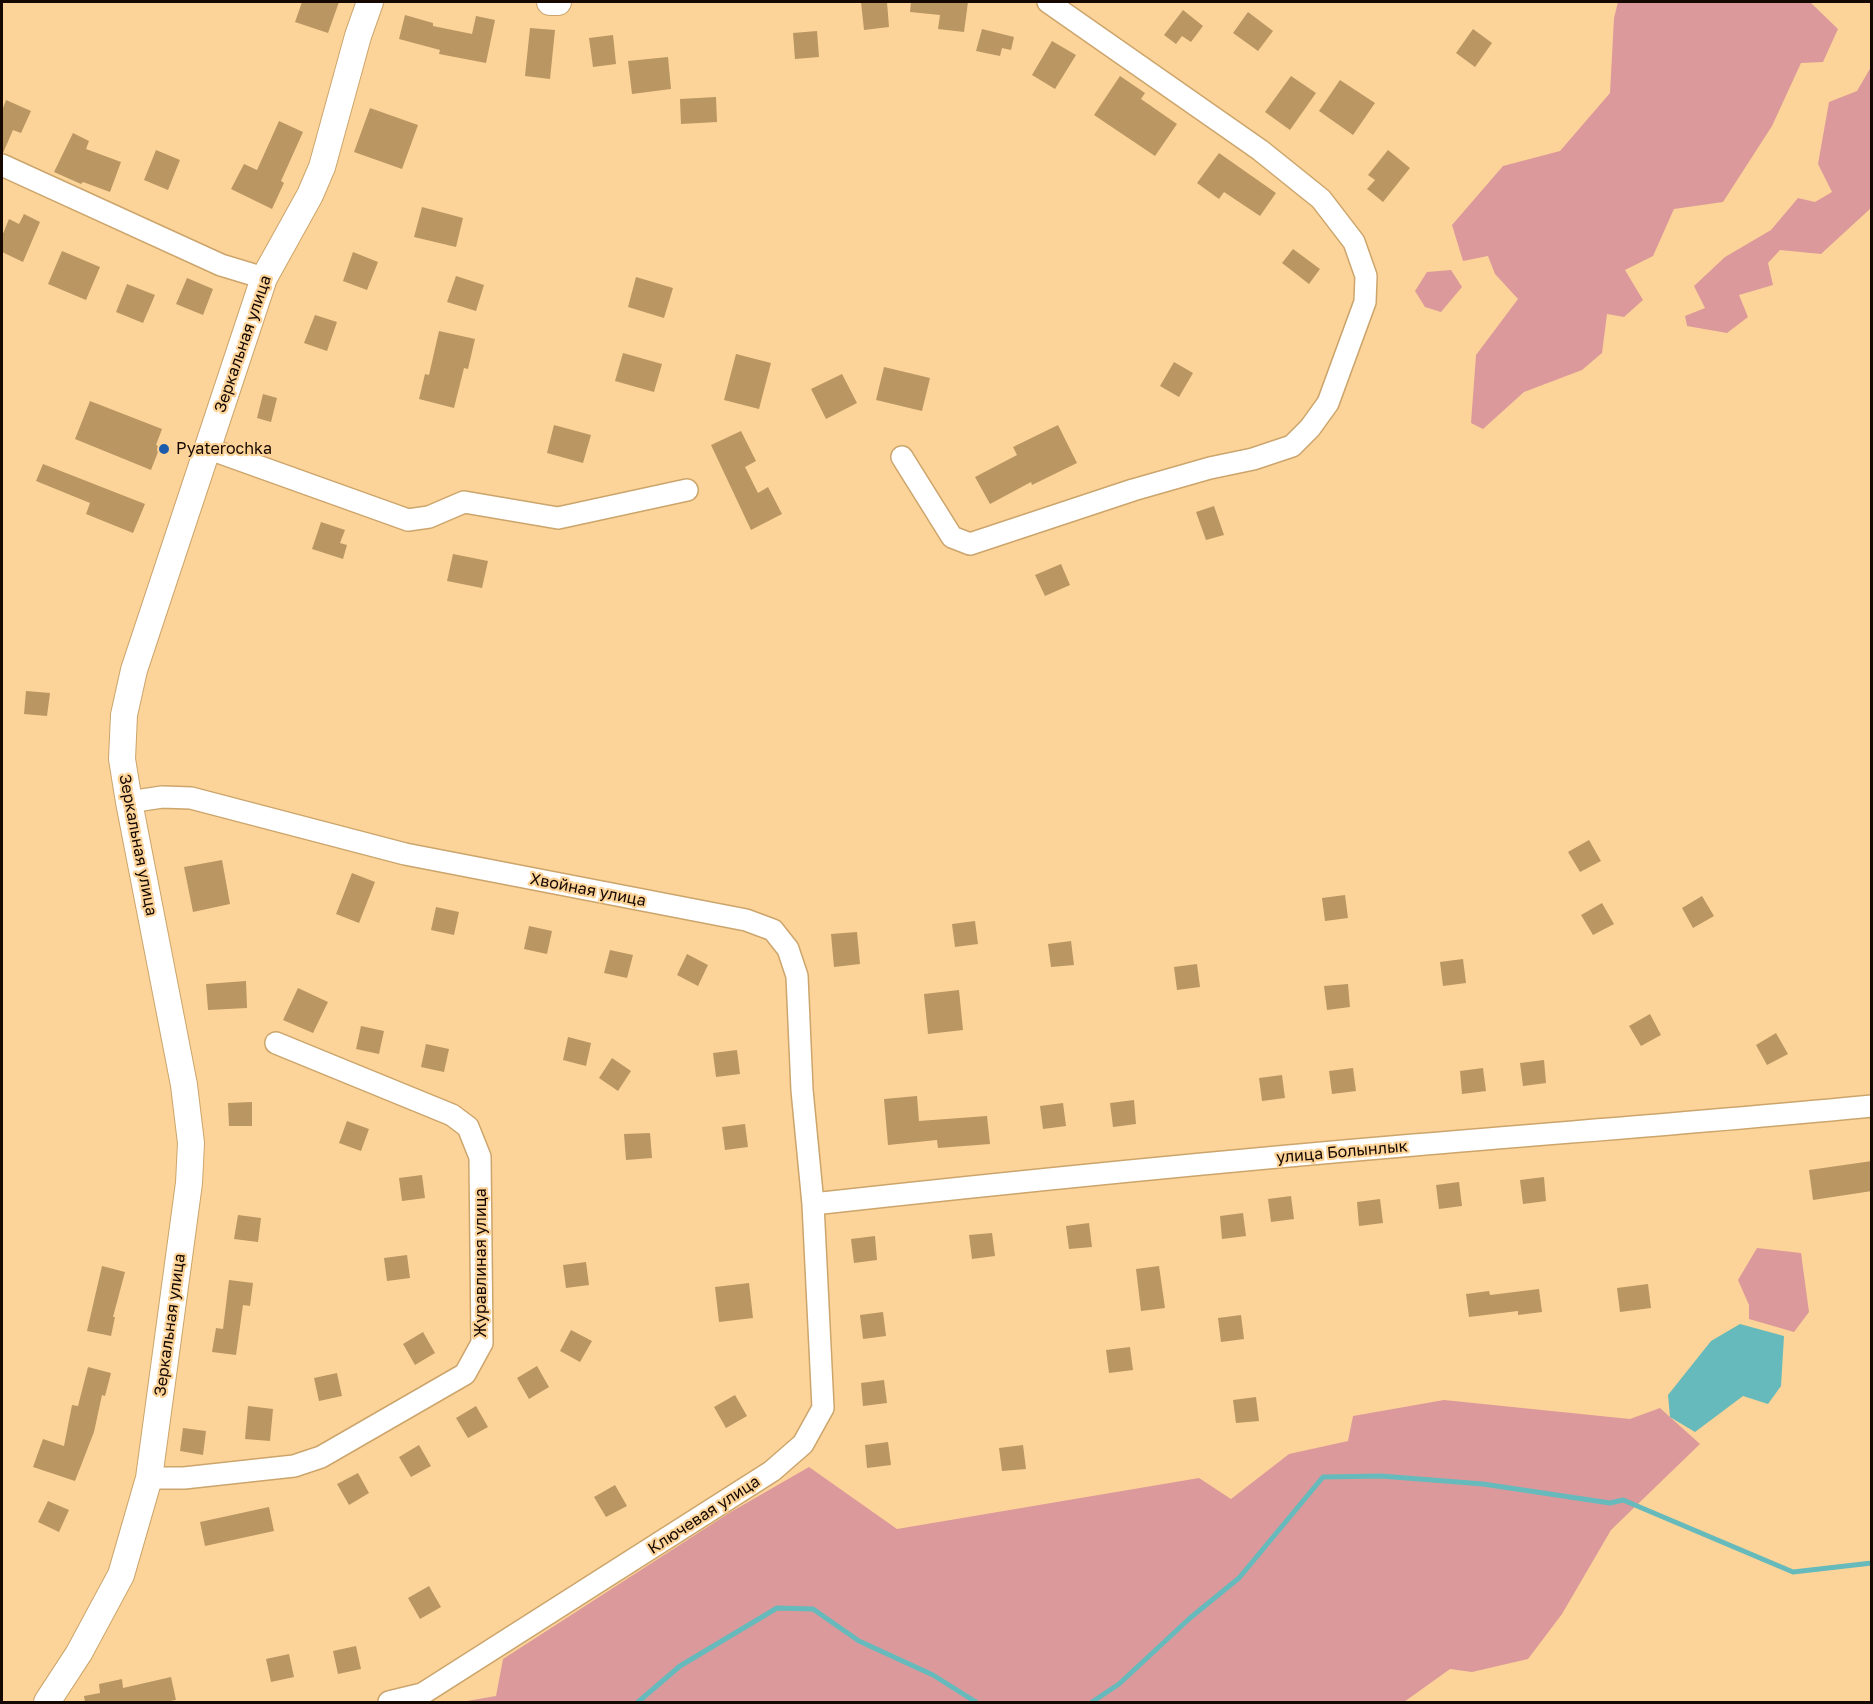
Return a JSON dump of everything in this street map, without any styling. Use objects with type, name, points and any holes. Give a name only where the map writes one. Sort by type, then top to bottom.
[{"type":"street","name":"Зеркальная улица","points":[[47,1702],[79,1653],[121,1575],[149,1478],[189,1183],[191,1143],[184,1085],[122,759],[124,716],[138,660],[264,278],[310,195],[322,167],[358,36],[370,2]]},
{"type":"street","points":[[550,2],[558,2]]},
{"type":"street","points":[[902,457],[952,537],[970,544],[1133,490],[1210,468],[1253,459],[1292,446],[1310,428],[1328,403],[1365,302],[1366,276],[1354,243],[1321,199],[1260,150],[1048,2]]},
{"type":"street","points":[[2,165],[221,265],[264,278]]},
{"type":"street","points":[[207,448],[408,520],[429,517],[464,502],[558,518],[687,490]]},
{"type":"street","name":"Хвойная улица","points":[[129,802],[162,797],[191,798],[405,854],[746,920],[773,930],[788,949],[797,976],[802,1090],[813,1203]]},
{"type":"street","name":"Журавлиная улица","points":[[149,1478],[184,1478],[294,1466],[321,1457],[465,1374],[482,1343],[480,1157],[468,1127],[452,1114],[276,1043]]},
{"type":"street","name":"улица Болынлык","points":[[813,1203],[1023,1180],[1872,1106]]},
{"type":"street","name":"Ключевая улица","points":[[389,1702],[422,1694],[772,1472],[803,1444],[823,1408],[813,1203]]},
{"type":"shaded area","points":[[1618,2],[1810,2],[1838,29],[1823,62],[1801,63],[1772,126],[1723,202],[1674,209],[1653,256],[1625,270],[1643,300],[1624,317],[1607,314],[1602,353],[1582,370],[1524,392],[1483,429],[1471,423],[1476,355],[1518,299],[1495,274],[1488,256],[1463,261],[1452,225],[1503,166],[1560,151],[1610,93],[1614,18]]},
{"type":"shaded area","points":[[1871,67],[1871,208],[1821,254],[1780,250],[1768,263],[1773,285],[1739,295],[1748,317],[1727,333],[1687,326],[1685,316],[1705,308],[1694,286],[1725,257],[1771,230],[1798,198],[1815,202],[1832,192],[1818,164],[1829,102],[1857,91]]},
{"type":"shaded area","points":[[1451,270],[1462,287],[1441,312],[1425,307],[1415,291],[1427,272]]},
{"type":"shaded area","points":[[1757,1248],[1801,1253],[1809,1312],[1794,1332],[1749,1319],[1749,1305],[1738,1280]]},
{"type":"shaded area","points":[[1444,1400],[1630,1419],[1660,1408],[1700,1444],[1611,1530],[1562,1614],[1528,1659],[1472,1672],[1450,1669],[1404,1702],[461,1702],[496,1696],[503,1659],[729,1513],[809,1467],[897,1529],[1199,1478],[1231,1499],[1289,1454],[1348,1441],[1353,1416]]},
{"type":"water","points":[[1740,1324],[1784,1336],[1781,1386],[1768,1404],[1743,1396],[1695,1432],[1670,1417],[1668,1395],[1711,1341]]},
{"type":"building","points":[[302,2],[339,2],[328,33],[295,22]]},
{"type":"building","points":[[861,2],[887,2],[889,27],[864,30]]},
{"type":"building","points":[[911,2],[968,2],[964,32],[938,29],[940,15],[910,12]]},
{"type":"building","points":[[1183,10],[1203,26],[1191,42],[1182,36],[1176,44],[1164,35]]},
{"type":"building","points":[[1248,12],[1273,31],[1258,51],[1233,33]]},
{"type":"building","points":[[405,15],[433,23],[433,26],[472,34],[476,16],[495,20],[486,63],[439,54],[440,50],[399,39]]},
{"type":"building","points":[[530,28],[555,30],[550,79],[525,76]]},
{"type":"building","points":[[982,29],[1014,37],[1011,50],[1002,48],[1000,56],[976,51]]},
{"type":"building","points":[[1473,29],[1492,43],[1475,67],[1456,53]]},
{"type":"building","points":[[817,31],[819,57],[795,59],[793,33]]},
{"type":"building","points":[[613,35],[616,64],[593,67],[589,38]]},
{"type":"building","points":[[1052,41],[1076,55],[1055,89],[1032,75]]},
{"type":"building","points":[[668,57],[671,89],[632,94],[628,61]]},
{"type":"building","points":[[1120,76],[1145,93],[1141,99],[1177,124],[1155,156],[1094,115]]},
{"type":"building","points":[[1291,76],[1316,93],[1290,130],[1265,112]]},
{"type":"building","points":[[1340,80],[1375,103],[1353,135],[1319,111]]},
{"type":"building","points":[[716,97],[717,122],[681,124],[680,99]]},
{"type":"building","points":[[6,100],[31,111],[21,133],[13,130],[3,153],[2,111]]},
{"type":"building","points":[[370,108],[418,125],[402,169],[354,152]]},
{"type":"building","points":[[279,121],[303,132],[281,181],[284,183],[272,209],[231,189],[244,164],[257,170]]},
{"type":"building","points":[[73,133],[89,141],[86,149],[121,162],[110,192],[83,182],[81,184],[54,172]]},
{"type":"building","points":[[156,150],[180,160],[168,190],[144,180]]},
{"type":"building","points":[[1388,150],[1410,168],[1383,202],[1367,189],[1375,180],[1368,175]]},
{"type":"building","points":[[1219,153],[1276,193],[1260,216],[1224,192],[1219,199],[1197,183]]},
{"type":"building","points":[[422,207],[463,218],[456,247],[414,237]]},
{"type":"building","points":[[24,214],[40,222],[23,262],[2,252],[2,236],[9,219],[19,224]]},
{"type":"building","points":[[1293,249],[1320,269],[1309,284],[1282,263]]},
{"type":"building","points":[[62,251],[100,267],[86,300],[48,284]]},
{"type":"building","points":[[353,252],[378,262],[367,290],[343,281]]},
{"type":"building","points":[[456,276],[484,285],[476,311],[447,302]]},
{"type":"building","points":[[636,277],[673,288],[664,318],[628,307]]},
{"type":"building","points":[[187,278],[213,289],[203,315],[176,304]]},
{"type":"building","points":[[127,284],[155,295],[143,323],[116,312]]},
{"type":"building","points":[[315,315],[337,322],[327,351],[304,343]]},
{"type":"building","points":[[439,331],[475,339],[468,369],[464,368],[454,408],[419,399],[425,374],[429,375]]},
{"type":"building","points":[[623,353],[662,364],[654,392],[615,381]]},
{"type":"building","points":[[736,354],[771,363],[759,409],[724,400]]},
{"type":"building","points":[[1174,362],[1193,373],[1179,397],[1160,386]]},
{"type":"building","points":[[884,367],[930,378],[922,411],[876,400]]},
{"type":"building","points":[[842,374],[857,403],[826,419],[811,389]]},
{"type":"building","points":[[263,394],[277,398],[271,422],[257,418]]},
{"type":"building","points":[[90,401],[162,429],[156,445],[160,447],[151,470],[75,439]]},
{"type":"building","points":[[554,425],[591,435],[583,463],[547,453]]},
{"type":"building","points":[[1058,425],[1077,463],[1032,485],[1031,482],[990,504],[975,477],[1017,455],[1013,447]]},
{"type":"building","points":[[741,431],[756,461],[745,467],[758,493],[768,487],[782,514],[751,530],[711,445]]},
{"type":"building","points":[[43,464],[145,504],[133,533],[86,514],[90,503],[36,481]]},
{"type":"building","points":[[1214,506],[1224,535],[1206,540],[1196,512]]},
{"type":"building","points":[[321,522],[345,530],[340,543],[347,545],[343,559],[312,549]]},
{"type":"building","points":[[453,554],[488,561],[482,588],[447,581]]},
{"type":"building","points":[[1061,564],[1070,585],[1045,596],[1035,575]]},
{"type":"building","points":[[26,691],[50,693],[47,716],[24,714]]},
{"type":"building","points":[[1589,840],[1601,861],[1580,872],[1568,852]]},
{"type":"building","points":[[222,860],[230,904],[193,912],[184,867]]},
{"type":"building","points":[[352,873],[375,882],[359,923],[336,914]]},
{"type":"building","points":[[1345,895],[1348,918],[1325,921],[1322,898]]},
{"type":"building","points":[[1702,896],[1714,916],[1693,928],[1682,908]]},
{"type":"building","points":[[1602,903],[1614,924],[1593,935],[1581,915]]},
{"type":"building","points":[[436,907],[459,912],[454,935],[431,930]]},
{"type":"building","points":[[975,921],[978,944],[955,947],[952,924]]},
{"type":"building","points":[[529,926],[552,931],[547,954],[524,949]]},
{"type":"building","points":[[857,932],[860,964],[834,967],[831,934]]},
{"type":"building","points":[[1071,941],[1074,965],[1051,967],[1048,944]]},
{"type":"building","points":[[610,950],[633,955],[627,978],[604,973]]},
{"type":"building","points":[[687,954],[708,965],[698,986],[677,975]]},
{"type":"building","points":[[1463,959],[1466,983],[1443,986],[1440,962]]},
{"type":"building","points":[[1197,964],[1200,987],[1177,990],[1174,967]]},
{"type":"building","points":[[246,981],[247,1008],[208,1010],[206,984]]},
{"type":"building","points":[[1348,984],[1350,1007],[1327,1010],[1324,986]]},
{"type":"building","points":[[298,988],[328,1002],[313,1033],[283,1020]]},
{"type":"building","points":[[959,990],[963,1030],[928,1034],[924,994]]},
{"type":"building","points":[[1650,1014],[1661,1035],[1641,1046],[1629,1026]]},
{"type":"building","points":[[361,1026],[384,1031],[379,1054],[356,1049]]},
{"type":"building","points":[[1776,1033],[1788,1054],[1767,1065],[1756,1045]]},
{"type":"building","points":[[568,1037],[591,1043],[586,1066],[563,1060]]},
{"type":"building","points":[[426,1044],[449,1049],[444,1072],[421,1067]]},
{"type":"building","points":[[737,1050],[740,1074],[716,1077],[713,1053]]},
{"type":"building","points":[[612,1058],[631,1071],[618,1091],[599,1078]]},
{"type":"building","points":[[1544,1060],[1546,1083],[1523,1086],[1520,1063]]},
{"type":"building","points":[[1353,1068],[1356,1091],[1332,1094],[1329,1071]]},
{"type":"building","points":[[1483,1068],[1486,1091],[1462,1094],[1460,1071]]},
{"type":"building","points":[[1282,1075],[1285,1098],[1262,1101],[1259,1078]]},
{"type":"building","points":[[917,1096],[919,1121],[987,1116],[990,1144],[938,1148],[937,1140],[888,1145],[884,1099]]},
{"type":"building","points":[[1134,1100],[1136,1124],[1113,1127],[1110,1103]]},
{"type":"building","points":[[252,1102],[252,1126],[229,1126],[228,1103]]},
{"type":"building","points":[[1063,1103],[1066,1126],[1043,1129],[1040,1106]]},
{"type":"building","points":[[347,1121],[369,1129],[361,1151],[339,1143]]},
{"type":"building","points":[[745,1124],[748,1147],[725,1150],[722,1127]]},
{"type":"building","points":[[650,1133],[652,1158],[626,1160],[624,1134]]},
{"type":"building","points":[[1872,1161],[1872,1191],[1813,1200],[1809,1170]]},
{"type":"building","points":[[422,1175],[425,1198],[402,1201],[399,1178]]},
{"type":"building","points":[[1544,1177],[1546,1201],[1523,1204],[1520,1180]]},
{"type":"building","points":[[1459,1182],[1462,1206],[1439,1209],[1436,1185]]},
{"type":"building","points":[[1291,1196],[1294,1219],[1271,1222],[1268,1199]]},
{"type":"building","points":[[1380,1199],[1383,1223],[1359,1226],[1357,1202]]},
{"type":"building","points":[[1243,1213],[1246,1236],[1222,1239],[1220,1216]]},
{"type":"building","points":[[238,1215],[261,1218],[258,1242],[234,1239]]},
{"type":"building","points":[[1089,1223],[1092,1247],[1069,1249],[1066,1226]]},
{"type":"building","points":[[992,1233],[995,1256],[972,1259],[969,1235]]},
{"type":"building","points":[[875,1236],[877,1260],[854,1263],[851,1239]]},
{"type":"building","points":[[407,1255],[410,1278],[387,1281],[384,1258]]},
{"type":"building","points":[[586,1262],[589,1285],[566,1288],[563,1265]]},
{"type":"building","points":[[102,1266],[125,1272],[113,1317],[115,1317],[111,1336],[87,1331]]},
{"type":"building","points":[[1159,1266],[1165,1308],[1141,1311],[1136,1269]]},
{"type":"building","points":[[229,1280],[253,1283],[250,1306],[243,1305],[236,1355],[212,1352],[216,1328],[223,1329]]},
{"type":"building","points":[[749,1283],[753,1318],[719,1322],[715,1287]]},
{"type":"building","points":[[1648,1284],[1651,1308],[1620,1312],[1617,1288]]},
{"type":"building","points":[[1539,1289],[1542,1312],[1518,1315],[1518,1311],[1469,1317],[1466,1294],[1489,1291],[1490,1295]]},
{"type":"building","points":[[883,1312],[886,1336],[863,1339],[860,1315]]},
{"type":"building","points":[[1241,1315],[1244,1339],[1221,1342],[1218,1318]]},
{"type":"building","points":[[571,1330],[592,1341],[580,1362],[560,1351]]},
{"type":"building","points":[[423,1332],[435,1353],[415,1365],[403,1344]]},
{"type":"building","points":[[1130,1347],[1133,1370],[1109,1373],[1106,1350]]},
{"type":"building","points":[[537,1366],[549,1387],[529,1399],[517,1378]]},
{"type":"building","points":[[88,1367],[111,1373],[105,1396],[102,1395],[94,1432],[75,1481],[33,1467],[43,1439],[64,1446],[72,1405],[78,1406]]},
{"type":"building","points":[[337,1373],[342,1396],[319,1401],[314,1378]]},
{"type":"building","points":[[884,1380],[887,1403],[863,1406],[861,1383]]},
{"type":"building","points":[[735,1395],[747,1416],[726,1428],[714,1407]]},
{"type":"building","points":[[1256,1397],[1259,1421],[1236,1423],[1233,1400]]},
{"type":"building","points":[[248,1406],[273,1409],[270,1441],[245,1439]]},
{"type":"building","points":[[476,1406],[488,1427],[468,1438],[456,1418]]},
{"type":"building","points":[[183,1428],[206,1431],[203,1455],[180,1451]]},
{"type":"building","points":[[888,1442],[891,1465],[867,1468],[865,1445]]},
{"type":"building","points":[[419,1445],[431,1466],[411,1477],[399,1457]]},
{"type":"building","points":[[1023,1445],[1026,1469],[1002,1471],[999,1448]]},
{"type":"building","points":[[358,1473],[369,1493],[349,1505],[337,1484]]},
{"type":"building","points":[[615,1485],[627,1506],[606,1517],[594,1497]]},
{"type":"building","points":[[48,1501],[69,1510],[59,1532],[38,1522]]},
{"type":"building","points":[[269,1507],[274,1531],[205,1546],[200,1522]]},
{"type":"building","points":[[429,1586],[441,1607],[420,1619],[408,1598]]},
{"type":"building","points":[[356,1646],[361,1669],[338,1674],[333,1651]]},
{"type":"building","points":[[289,1654],[294,1677],[271,1682],[266,1659]]},
{"type":"building","points":[[171,1677],[176,1700],[85,1702],[84,1696],[100,1693],[99,1684],[122,1679],[123,1688]]},
{"type":"waterway","points":[[1092,1702],[1119,1684],[1190,1618],[1239,1578],[1323,1477],[1381,1476],[1483,1484],[1610,1503],[1623,1500],[1793,1572],[1872,1563]]},
{"type":"waterway","points":[[638,1702],[680,1666],[777,1608],[813,1609],[859,1641],[933,1675],[976,1702]]},
{"type":"place","name":"Pyaterochka","points":[[164,449]]}]
